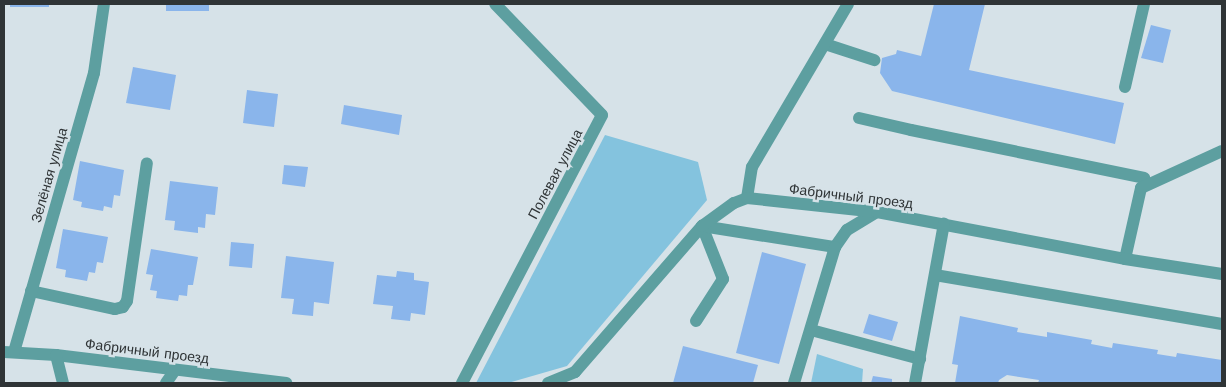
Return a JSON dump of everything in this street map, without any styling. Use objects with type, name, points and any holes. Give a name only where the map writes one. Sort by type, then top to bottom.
[{"type":"street","name":"Зелёная улица","points":[[9,352],[31,291],[94,73],[104,4]]},
{"type":"street","name":"Полевая улица","points":[[462,383],[602,116],[495,4]]},
{"type":"street","points":[[548,383],[575,372],[702,226],[734,203],[747,198],[752,167],[848,4]]},
{"type":"street","points":[[1125,87],[1144,4]]},
{"type":"street","points":[[825,44],[874,60]]},
{"type":"street","points":[[859,118],[1144,178]]},
{"type":"street","points":[[1125,259],[1141,188],[1222,151]]},
{"type":"street","points":[[31,291],[115,309],[123,307],[127,301],[147,164]]},
{"type":"street","name":"Фабричный проезд","points":[[747,198],[877,212],[1125,259],[1222,274]]},
{"type":"street","points":[[794,383],[835,247],[847,230],[877,212]]},
{"type":"street","points":[[915,383],[944,224]]},
{"type":"street","points":[[702,226],[835,247]]},
{"type":"street","points":[[696,321],[723,279],[702,226]]},
{"type":"street","points":[[935,275],[1222,324]]},
{"type":"street","points":[[811,330],[920,359]]},
{"type":"street","name":"Фабричный проезд","points":[[9,352],[56,355],[286,383]]},
{"type":"street","points":[[56,355],[63,383]]},
{"type":"street","points":[[166,383],[175,370]]},
{"type":"shaded area","points":[[605,135],[698,162],[707,200],[567,366],[508,383],[476,383]]},
{"type":"shaded area","points":[[817,354],[863,369],[862,383],[811,383]]},
{"type":"building","points":[[10,4],[49,4],[49,7],[10,7]]},
{"type":"building","points":[[166,4],[209,4],[209,11],[166,11]]},
{"type":"building","points":[[934,4],[985,4],[969,70],[1124,103],[1115,144],[892,91],[880,73],[882,58],[896,54],[897,50],[921,56]]},
{"type":"building","points":[[1151,25],[1171,30],[1163,63],[1141,58]]},
{"type":"building","points":[[133,67],[176,75],[170,110],[126,103]]},
{"type":"building","points":[[247,90],[278,94],[274,127],[243,123]]},
{"type":"building","points":[[344,105],[402,115],[399,135],[341,124]]},
{"type":"building","points":[[80,161],[124,170],[120,196],[114,195],[112,208],[104,206],[103,211],[81,207],[82,202],[73,200]]},
{"type":"building","points":[[284,165],[308,167],[305,187],[282,184]]},
{"type":"building","points":[[170,181],[218,187],[215,215],[206,214],[205,228],[198,227],[198,233],[174,230],[175,221],[165,220]]},
{"type":"building","points":[[63,229],[108,237],[103,263],[97,262],[95,273],[89,272],[87,281],[65,277],[66,270],[56,268]]},
{"type":"building","points":[[231,242],[254,244],[252,268],[229,266]]},
{"type":"building","points":[[151,249],[198,257],[193,285],[188,285],[187,296],[179,295],[178,301],[156,298],[157,291],[150,290],[153,275],[146,274]]},
{"type":"building","points":[[762,252],[806,264],[779,364],[736,353]]},
{"type":"building","points":[[286,256],[334,262],[329,304],[314,302],[313,316],[292,314],[294,299],[281,298]]},
{"type":"building","points":[[397,271],[414,273],[414,280],[429,282],[425,315],[411,313],[410,321],[391,319],[393,306],[373,304],[377,275],[396,277]]},
{"type":"building","points":[[869,314],[898,322],[892,341],[863,333]]},
{"type":"building","points":[[960,316],[1018,328],[1017,332],[1047,337],[1047,332],[1092,340],[1091,344],[1112,348],[1113,343],[1158,350],[1157,354],[1176,357],[1177,353],[1222,360],[1222,383],[1038,383],[1039,380],[1007,375],[999,380],[998,383],[955,383],[958,365],[952,364]]},
{"type":"building","points":[[683,346],[758,365],[753,383],[673,383]]},
{"type":"building","points":[[873,376],[892,379],[892,383],[871,383]]}]
